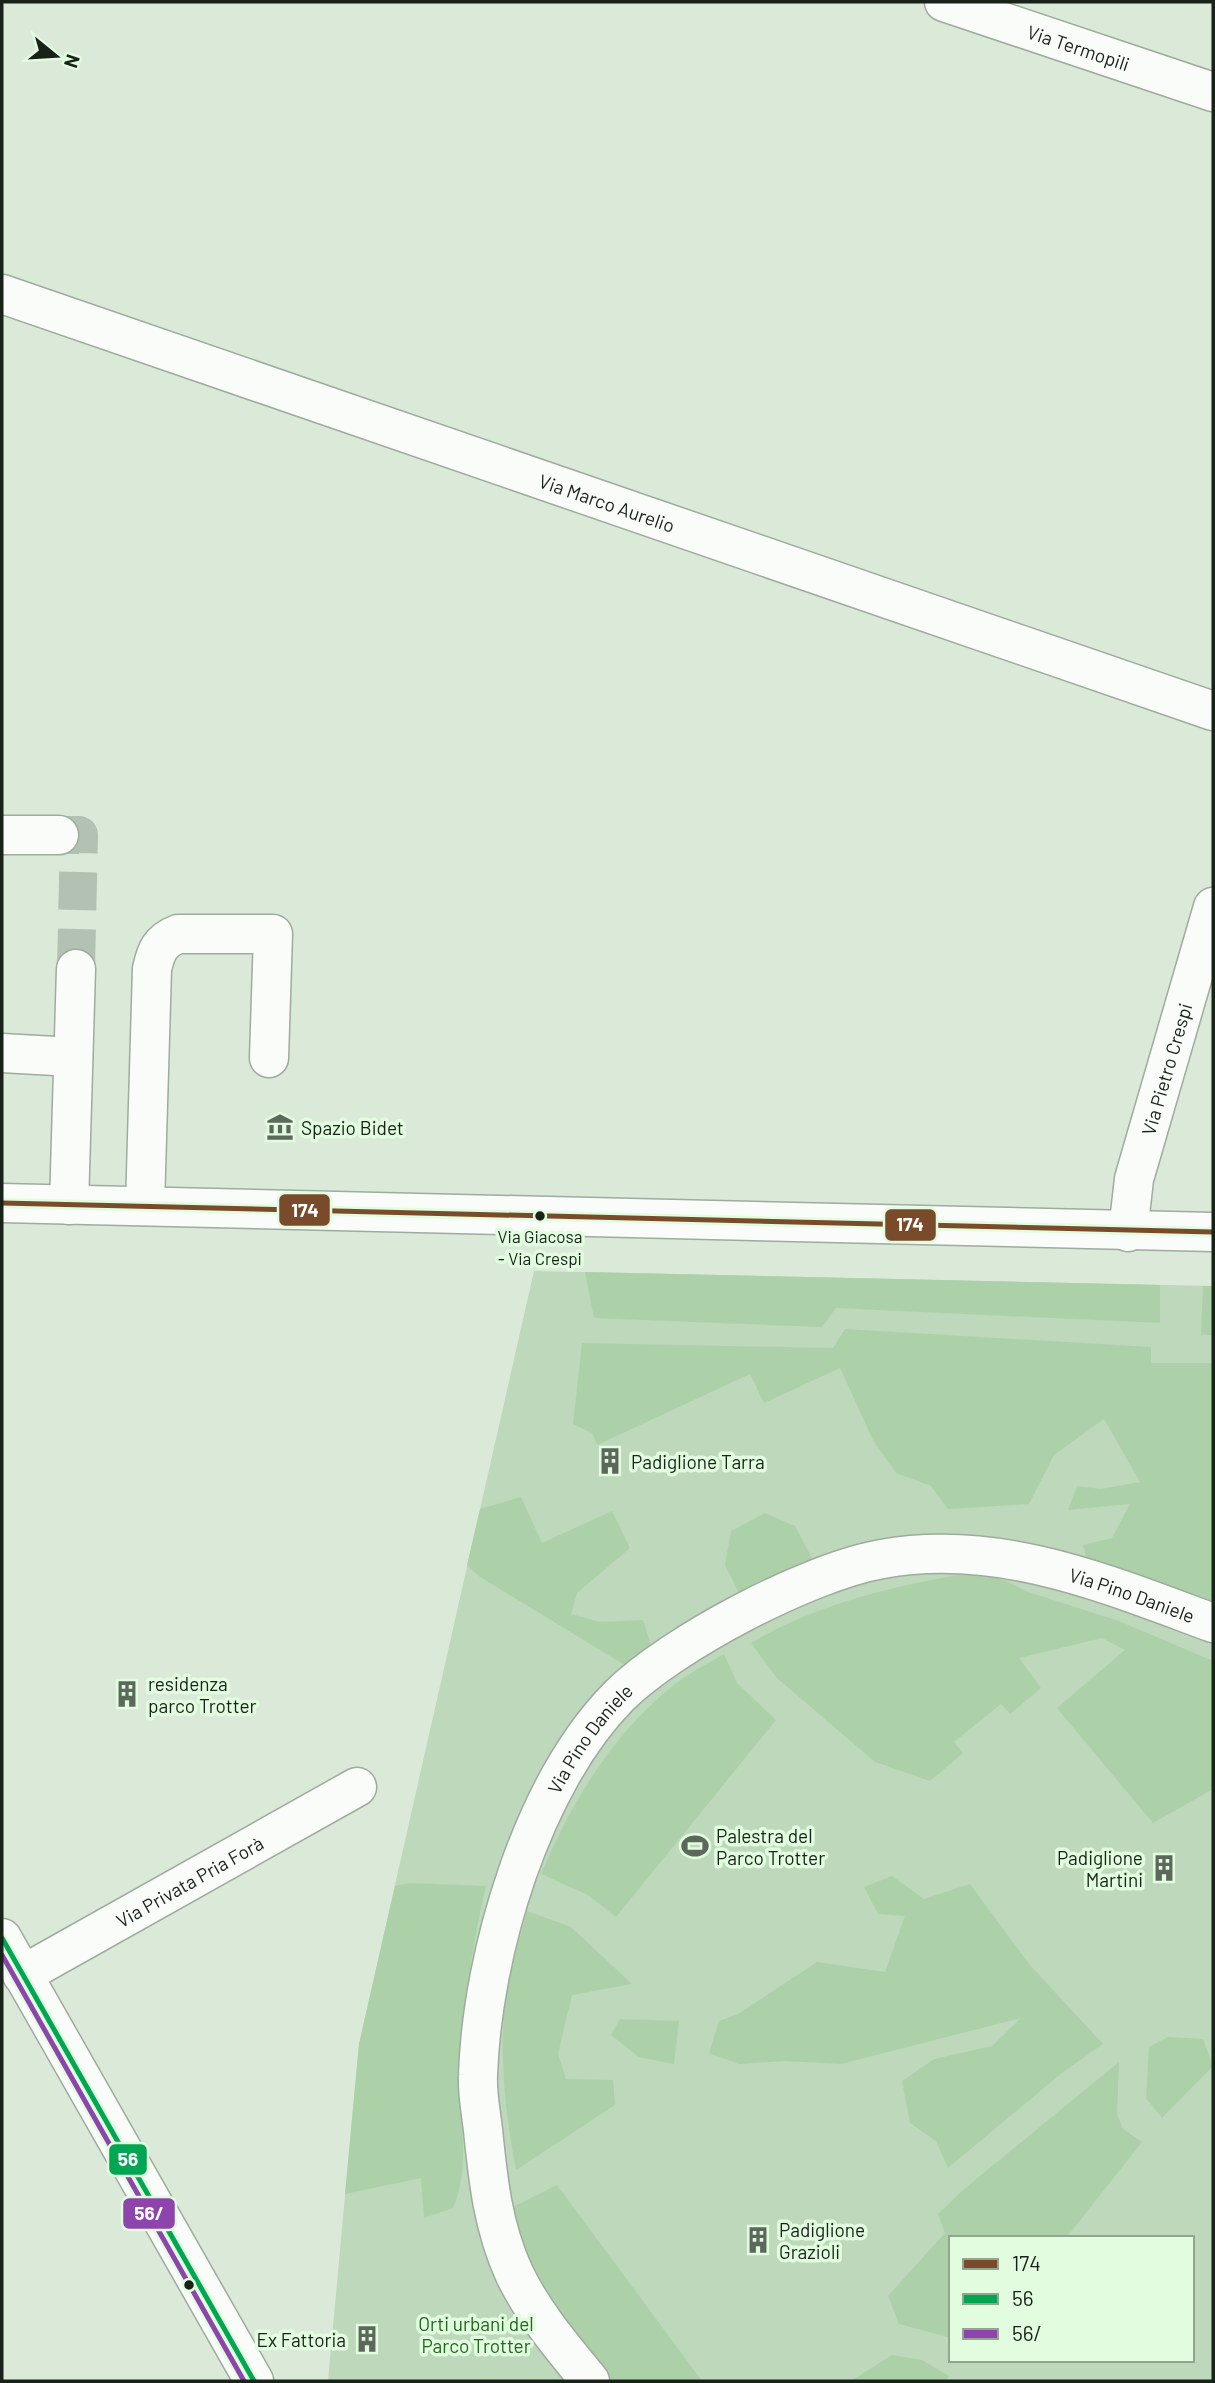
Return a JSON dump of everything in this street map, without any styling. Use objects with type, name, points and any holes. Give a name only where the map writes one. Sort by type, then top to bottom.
[{"type":"street","name":"Via Termopili","points":[[944,2],[1213,92]]},
{"type":"street","name":"Via Marco Aurelio","points":[[2,294],[1213,711]]},
{"type":"street","points":[[2,835],[59,835]]},
{"type":"street","name":"Via Pietro Crespi","points":[[1128,1232],[1134,1179],[1213,907]]},
{"type":"street","points":[[145,1206],[152,969],[156,953],[165,939],[178,934],[273,934],[270,1058]]},
{"type":"street","points":[[69,1205],[76,970]]},
{"type":"street","points":[[2,1053],[74,1057]]},
{"type":"street","points":[[2,1203],[1213,1233]]},
{"type":"street","name":"Via Pino Daniele","points":[[590,2381],[544,2324],[514,2273],[491,2206],[477,2077],[489,1981],[512,1891],[546,1805],[576,1751],[619,1697],[665,1658],[724,1623],[819,1578],[881,1559],[944,1553],[1032,1561],[1112,1586],[1213,1623]]},
{"type":"street","name":"Via Privata Pria Forà","points":[[22,1975],[357,1787]]},
{"type":"street","points":[[2,1938],[254,2381]]},
{"type":"green space","name":"Orti urbani del Parco Trotter","points":[[534,1271],[1213,1286],[1213,2381],[328,2381],[359,2044]]},
{"type":"green space","points":[[585,1272],[1160,1285],[1160,1323],[836,1308],[822,1327],[594,1318]]},
{"type":"green space","points":[[1203,1286],[1213,1286],[1213,1335],[1201,1335]]},
{"type":"green space","points":[[845,1329],[1151,1347],[1151,1363],[1213,1363],[1213,1605],[1158,1582],[1087,1560],[1083,1545],[1112,1538],[1130,1504],[1068,1510],[1077,1486],[1101,1489],[1140,1482],[1104,1419],[1054,1455],[1029,1504],[948,1509],[931,1486],[896,1473],[873,1440],[840,1368],[764,1403],[750,1374],[597,1445],[592,1433],[573,1424],[582,1343],[833,1348]]},
{"type":"green space","points":[[521,1497],[542,1543],[612,1511],[630,1548],[577,1593],[571,1614],[600,1622],[643,1620],[652,1649],[628,1667],[480,1577],[467,1565],[480,1509]]},
{"type":"green space","points":[[765,1513],[795,1526],[814,1562],[742,1599],[725,1565],[731,1531]]},
{"type":"green space","points":[[984,1570],[1028,1592],[1119,1621],[1213,1661],[1213,1789],[1153,1823],[1057,1708],[1125,1650],[1102,1638],[1019,1658],[1041,1688],[1010,1714],[1001,1704],[954,1742],[963,1753],[930,1781],[875,1762],[777,1678],[751,1643],[779,1628],[835,1605],[893,1588]]},
{"type":"green space","points":[[724,1654],[737,1683],[776,1720],[616,1917],[588,1895],[541,1874],[582,1793],[598,1767],[636,1719],[682,1679]]},
{"type":"green space","points":[[892,1876],[924,1899],[970,1884],[1029,1964],[1103,2044],[1063,2072],[948,2168],[936,2141],[910,2123],[902,2081],[934,2059],[992,2046],[1021,2018],[841,2064],[784,2061],[739,2064],[709,2053],[719,2021],[738,2014],[817,1962],[885,1972],[905,1916],[878,1914],[864,1887]]},
{"type":"green space","points":[[410,1883],[486,1886],[472,1957],[464,2028],[461,2076],[462,2177],[453,2208],[424,2218],[421,2178],[345,2194],[359,2044],[395,1886]]},
{"type":"green space","points":[[527,1911],[571,1927],[632,1984],[572,1995],[558,2054],[566,2079],[613,2080],[615,2105],[516,2170],[506,2102],[503,2029],[508,1985]]},
{"type":"green space","points":[[620,2019],[679,2021],[674,2064],[639,2057],[611,2035]]},
{"type":"green space","points":[[1168,2037],[1203,2039],[1213,2066],[1162,2118],[1146,2098],[1149,2047]]},
{"type":"green space","points":[[1119,2062],[1117,2114],[1123,2129],[1142,2142],[1068,2236],[949,2236],[949,2337],[899,2324],[888,2296],[945,2233],[938,2214],[963,2190]]},
{"type":"green space","points":[[557,2185],[702,2381],[608,2381],[526,2265],[509,2209]]},
{"type":"green space","points":[[892,2355],[922,2360],[949,2376],[945,2381],[851,2381]]},
{"type":"tunnel","points":[[59,835],[79,835],[76,969]]},
{"type":"transit line","name":"174","points":[[2,1203],[1213,1232]]},
{"type":"transit line","name":"56","points":[[2,1938],[254,2381]]},
{"type":"transit line","name":"56/","points":[[2,1955],[244,2381]]},
{"type":"place","name":"Spazio Bidet","points":[[280,1127]]},
{"type":"place","name":"Via Giacosa - Via Crespi","points":[[540,1216]]},
{"type":"place","name":"Padiglione Tarra","points":[[610,1461]]},
{"type":"place","name":"residenza parco Trotter","points":[[127,1694]]},
{"type":"place","name":"Palestra del Parco Trotter","points":[[695,1846]]},
{"type":"place","name":"Padiglione Martini","points":[[1164,1868]]},
{"type":"place","name":"Padiglione Grazioli","points":[[758,2240]]},
{"type":"place","name":"Ex Fattoria","points":[[367,2339]]}]
